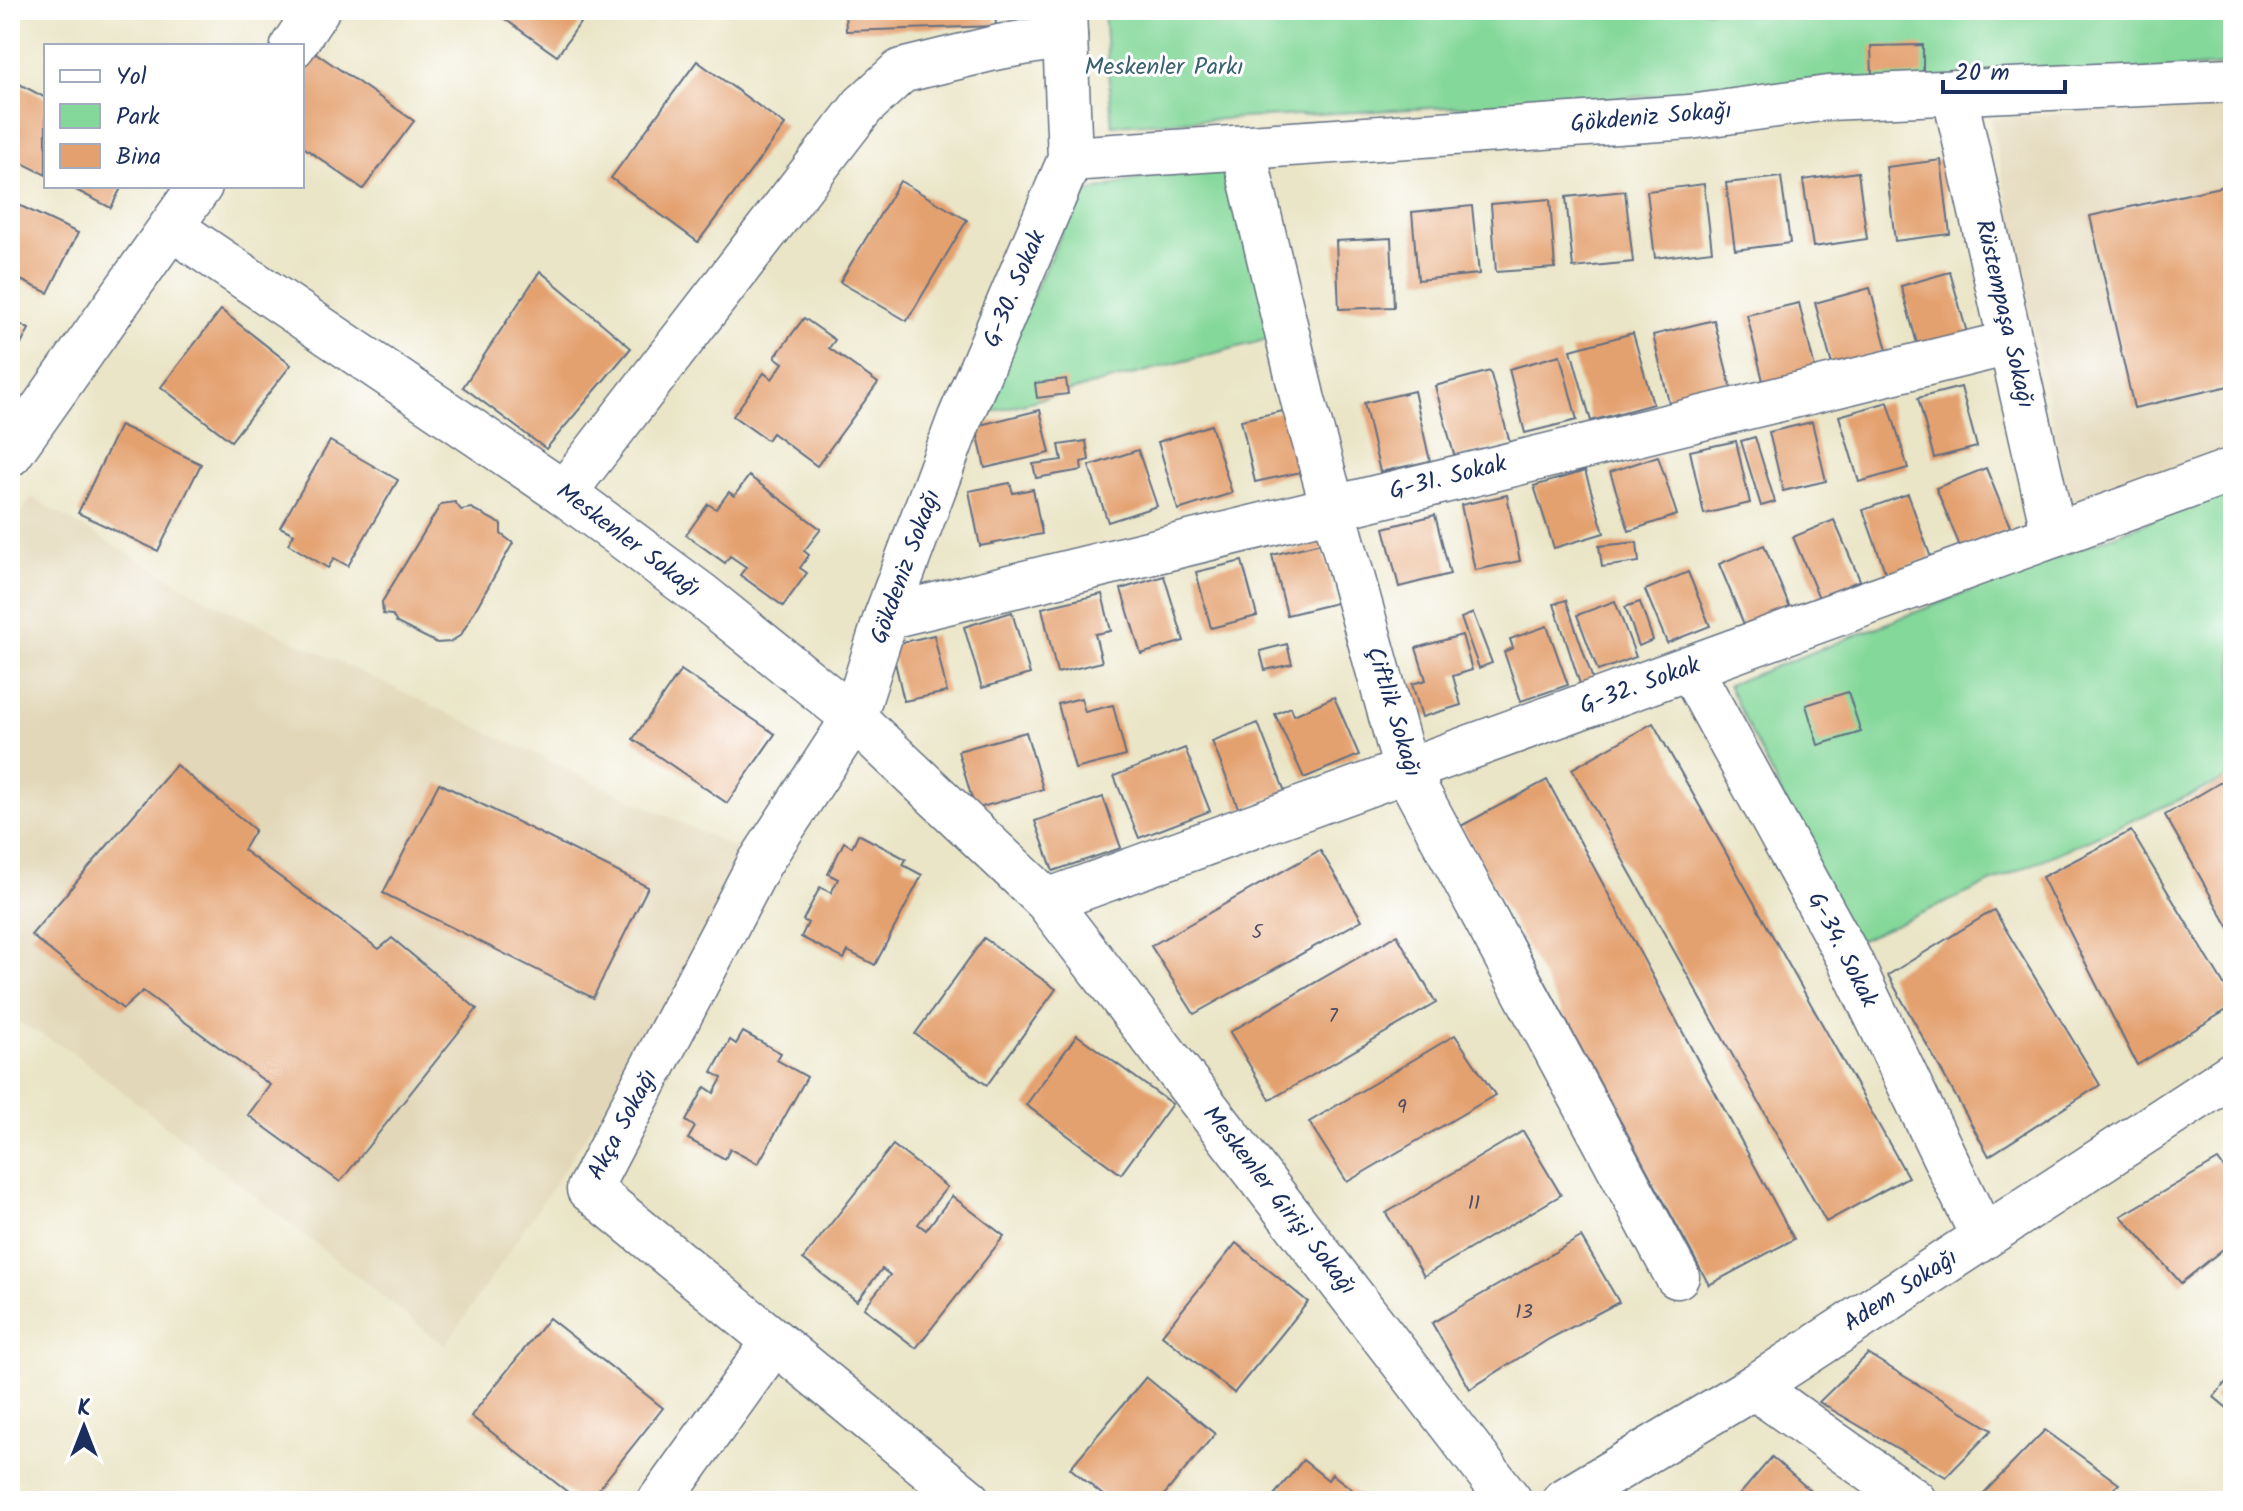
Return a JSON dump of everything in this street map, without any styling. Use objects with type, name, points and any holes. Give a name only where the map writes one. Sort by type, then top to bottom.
[{"type":"street","points":[[294,44],[317,10]]},
{"type":"street","points":[[564,493],[863,106],[901,71],[999,47],[1065,23],[1070,159]]},
{"type":"street","name":"Gökdeniz Sokağı","points":[[1070,159],[1690,117],[1828,98],[2233,80]]},
{"type":"street","name":"Rüstempaşa Sokağı","points":[[1954,92],[2054,535]]},
{"type":"street","name":"Çiftlik Sokağı","points":[[1243,148],[1303,400],[1406,770],[1677,1276]]},
{"type":"street","name":"G-30. Sokak","points":[[960,418],[1070,159]]},
{"type":"street","points":[[10,454],[199,188]]},
{"type":"street","name":"Meskenler Sokağı","points":[[172,228],[564,493],[700,594],[854,718],[1047,901]]},
{"type":"street","name":"G-31. Sokak","points":[[886,617],[2010,343]]},
{"type":"street","name":"Gökdeniz Sokağı","points":[[854,718],[886,617],[960,418]]},
{"type":"street","name":"G-32. Sokak","points":[[1047,901],[2233,470]]},
{"type":"street","name":"G-34. Sokak","points":[[1690,668],[1848,957],[1983,1237]]},
{"type":"street","name":"Akça Sokağı","points":[[854,718],[759,864],[589,1189],[969,1501]]},
{"type":"street","name":"Meskenler Girişi Sokağı","points":[[1047,901],[1510,1501]]},
{"type":"street","name":"Adem Sokağı","points":[[1564,1501],[1754,1387],[2233,1074]]},
{"type":"street","points":[[660,1501],[774,1342]]},
{"type":"street","points":[[1754,1387],[1914,1501]]},
{"type":"shaded area","points":[[2233,100],[2233,447],[2070,508],[1991,119]]},
{"type":"shaded area","points":[[31,497],[211,602],[764,862],[445,1346],[70,1050],[10,1018],[10,532]]},
{"type":"green space","name":"Meskenler Parkı","points":[[1104,10],[2233,10],[2233,65],[1112,125]]},
{"type":"green space","name":"Meskenler Parkı","points":[[1262,146],[1276,337],[976,416],[1080,194]]},
{"type":"green space","points":[[2233,489],[2233,776],[1854,943],[1728,685]]},
{"type":"building","points":[[492,10],[589,10],[557,56]]},
{"type":"building","points":[[845,10],[995,10],[996,26],[846,31]]},
{"type":"building","points":[[1923,45],[1923,75],[1872,76],[1871,46]]},
{"type":"building","points":[[313,51],[414,121],[363,189],[304,147],[304,64]]},
{"type":"building","points":[[697,61],[785,125],[698,242],[611,178]]},
{"type":"building","points":[[10,79],[44,97],[44,174],[10,157]]},
{"type":"building","points":[[1941,160],[1950,234],[1895,241],[1886,167]]},
{"type":"building","points":[[1858,172],[1867,239],[1813,247],[1803,180]]},
{"type":"building","points":[[1781,177],[1790,243],[1735,250],[1726,183]]},
{"type":"building","points":[[900,181],[967,220],[907,321],[840,282]]},
{"type":"building","points":[[1704,184],[1712,251],[1655,258],[1647,191]]},
{"type":"building","points":[[2233,184],[2233,385],[2134,408],[2090,216]]},
{"type":"building","points":[[72,188],[121,188],[111,208]]},
{"type":"building","points":[[1625,191],[1633,262],[1573,268],[1566,197]]},
{"type":"building","points":[[1550,199],[1555,268],[1496,272],[1491,204]]},
{"type":"building","points":[[10,201],[78,233],[48,293],[10,275]]},
{"type":"building","points":[[1472,206],[1479,274],[1418,280],[1412,212]]},
{"type":"building","points":[[1391,238],[1394,307],[1339,309],[1336,241]]},
{"type":"building","points":[[540,271],[631,348],[546,449],[463,387]]},
{"type":"building","points":[[1950,272],[1967,333],[1918,347],[1901,286]]},
{"type":"building","points":[[1870,288],[1887,350],[1832,365],[1815,303]]},
{"type":"building","points":[[1799,303],[1816,373],[1764,385],[1747,315]]},
{"type":"building","points":[[221,310],[291,365],[231,441],[161,387]]},
{"type":"building","points":[[804,318],[835,340],[829,348],[878,383],[817,466],[772,433],[767,440],[733,416],[764,373],[772,379],[783,363],[775,357]]},
{"type":"building","points":[[10,319],[29,329],[10,366]]},
{"type":"building","points":[[1714,320],[1732,392],[1670,407],[1653,335]]},
{"type":"building","points":[[1633,333],[1653,404],[1591,421],[1571,350]]},
{"type":"building","points":[[1560,355],[1577,420],[1525,433],[1509,369]]},
{"type":"building","points":[[1490,371],[1510,443],[1455,458],[1435,386]]},
{"type":"building","points":[[1066,379],[1068,394],[1037,398],[1035,383]]},
{"type":"building","points":[[1961,387],[1977,447],[1934,458],[1918,398]]},
{"type":"building","points":[[1414,391],[1430,461],[1380,472],[1364,403]]},
{"type":"building","points":[[1888,402],[1908,468],[1859,482],[1839,416]]},
{"type":"building","points":[[1040,410],[1050,453],[985,468],[976,426]]},
{"type":"building","points":[[1288,410],[1301,472],[1255,482],[1241,420]]},
{"type":"building","points":[[1812,422],[1826,481],[1783,491],[1769,432]]},
{"type":"building","points":[[120,425],[201,464],[158,551],[78,513]]},
{"type":"building","points":[[1211,425],[1232,493],[1178,510],[1158,442]]},
{"type":"building","points":[[1755,437],[1775,502],[1761,506],[1741,441]]},
{"type":"building","points":[[330,441],[398,480],[348,566],[334,558],[328,568],[288,544],[294,534],[280,527]]},
{"type":"building","points":[[1086,441],[1089,460],[1081,462],[1082,470],[1036,478],[1033,464],[1062,460],[1059,445]]},
{"type":"building","points":[[1736,441],[1750,503],[1704,514],[1690,451]]},
{"type":"building","points":[[1138,450],[1157,506],[1108,522],[1089,466]]},
{"type":"building","points":[[1658,456],[1677,515],[1629,531],[1610,472]]},
{"type":"building","points":[[1986,468],[2011,529],[1961,549],[1936,488]]},
{"type":"building","points":[[1585,471],[1604,533],[1554,548],[1534,486]]},
{"type":"building","points":[[749,476],[821,529],[804,551],[809,555],[800,568],[807,573],[783,606],[740,575],[746,567],[730,556],[725,563],[686,535],[708,504],[716,509],[729,492],[734,496]]},
{"type":"building","points":[[1010,483],[1013,493],[1033,489],[1042,534],[980,546],[969,491]]},
{"type":"building","points":[[1908,494],[1931,558],[1886,574],[1863,510]]},
{"type":"building","points":[[1507,495],[1520,561],[1475,570],[1461,505]]},
{"type":"building","points":[[455,502],[461,510],[471,508],[501,524],[501,534],[513,543],[461,635],[450,642],[437,643],[397,623],[392,615],[383,614],[382,602],[441,504]]},
{"type":"building","points":[[1435,515],[1450,574],[1399,587],[1384,528]]},
{"type":"building","points":[[1834,520],[1860,580],[1819,598],[1793,537]]},
{"type":"building","points":[[1637,542],[1639,562],[1602,567],[1599,546]]},
{"type":"building","points":[[1321,543],[1336,603],[1287,615],[1272,555]]},
{"type":"building","points":[[1764,545],[1790,608],[1745,627],[1719,564]]},
{"type":"building","points":[[1242,561],[1257,616],[1211,628],[1196,572]]},
{"type":"building","points":[[1688,572],[1710,626],[1667,643],[1645,590]]},
{"type":"building","points":[[1164,576],[1184,641],[1141,654],[1121,589]]},
{"type":"building","points":[[1102,594],[1111,631],[1095,634],[1102,662],[1057,673],[1042,608]]},
{"type":"building","points":[[1566,600],[1593,680],[1580,684],[1554,604]]},
{"type":"building","points":[[1615,601],[1636,657],[1598,671],[1577,615]]},
{"type":"building","points":[[1640,602],[1653,640],[1639,646],[1625,607]]},
{"type":"building","points":[[1012,612],[1030,674],[982,688],[964,627]]},
{"type":"building","points":[[1473,613],[1492,663],[1479,668],[1461,618]]},
{"type":"building","points":[[1547,626],[1568,685],[1521,701],[1504,652],[1513,648],[1510,639]]},
{"type":"building","points":[[934,635],[947,692],[904,701],[891,645]]},
{"type":"building","points":[[1462,635],[1472,670],[1453,676],[1461,705],[1422,717],[1412,684],[1426,680],[1416,648]]},
{"type":"building","points":[[1287,644],[1292,664],[1265,670],[1260,651]]},
{"type":"building","points":[[681,670],[775,734],[727,803],[633,739]]},
{"type":"building","points":[[1848,692],[1861,732],[1818,745],[1806,705]]},
{"type":"building","points":[[1334,697],[1359,755],[1304,778],[1275,714],[1291,707],[1294,715]]},
{"type":"building","points":[[1081,698],[1085,712],[1113,705],[1126,756],[1075,769],[1058,704]]},
{"type":"building","points":[[1258,723],[1285,792],[1239,810],[1212,741]]},
{"type":"building","points":[[1653,723],[1908,1177],[1826,1222],[1572,769]]},
{"type":"building","points":[[1026,732],[1043,789],[975,809],[958,751]]},
{"type":"building","points":[[1185,748],[1210,811],[1139,838],[1114,776]]},
{"type":"building","points":[[176,765],[255,830],[243,850],[379,949],[392,938],[477,1009],[340,1182],[248,1115],[270,1085],[143,991],[123,1009],[31,935]]},
{"type":"building","points":[[2233,775],[2233,935],[2165,815]]},
{"type":"building","points":[[1547,780],[1794,1239],[1709,1285],[1461,826]]},
{"type":"building","points":[[439,783],[648,887],[593,998],[383,893]]},
{"type":"building","points":[[1103,797],[1121,848],[1053,871],[1035,821]]},
{"type":"building","points":[[2131,831],[2233,1000],[2233,1006],[2137,1065],[2042,877]]},
{"type":"building","points":[[858,834],[906,859],[903,865],[922,875],[875,965],[848,951],[844,959],[801,937],[808,923],[803,920],[820,887],[831,893],[838,879],[828,874],[844,842],[852,847]]},
{"type":"building","points":[[1320,850],[1362,920],[1194,1014],[1151,946]]},
{"type":"building","points":[[1994,910],[2100,1085],[1989,1156],[1888,975]]},
{"type":"building","points":[[1397,935],[1436,1003],[1270,1100],[1230,1032]]},
{"type":"building","points":[[984,938],[1056,989],[987,1085],[915,1034]]},
{"type":"building","points":[[743,1032],[781,1053],[777,1060],[807,1077],[758,1164],[730,1149],[725,1159],[688,1139],[695,1127],[686,1121],[705,1087],[714,1093],[722,1078],[712,1072],[730,1040],[736,1044]]},
{"type":"building","points":[[1077,1035],[1172,1104],[1121,1174],[1026,1105]]},
{"type":"building","points":[[1455,1035],[1495,1095],[1347,1182],[1309,1122]]},
{"type":"building","points":[[1523,1131],[1561,1195],[1424,1276],[1386,1213]]},
{"type":"building","points":[[893,1145],[947,1187],[918,1224],[926,1230],[952,1196],[1004,1236],[916,1348],[864,1308],[890,1275],[882,1269],[857,1301],[803,1259]]},
{"type":"building","points":[[2218,1160],[2233,1180],[2233,1241],[2181,1283],[2121,1216]]},
{"type":"building","points":[[1581,1237],[1619,1302],[1549,1339],[1470,1389],[1432,1323]]},
{"type":"building","points":[[1236,1243],[1308,1302],[1234,1393],[1162,1335]]},
{"type":"building","points":[[549,1318],[663,1408],[589,1501],[579,1501],[471,1416]]},
{"type":"building","points":[[1868,1354],[1992,1430],[1946,1477],[1819,1402]]},
{"type":"building","points":[[2233,1373],[2233,1413],[2214,1397]]},
{"type":"building","points":[[1146,1377],[1215,1434],[1159,1501],[1110,1501],[1070,1468]]},
{"type":"building","points":[[2045,1430],[2119,1484],[2099,1501],[1976,1501]]},
{"type":"building","points":[[1772,1457],[1822,1501],[1734,1501]]},
{"type":"building","points":[[1303,1460],[1328,1480],[1332,1474],[1363,1498],[1361,1501],[1269,1501]]}]
